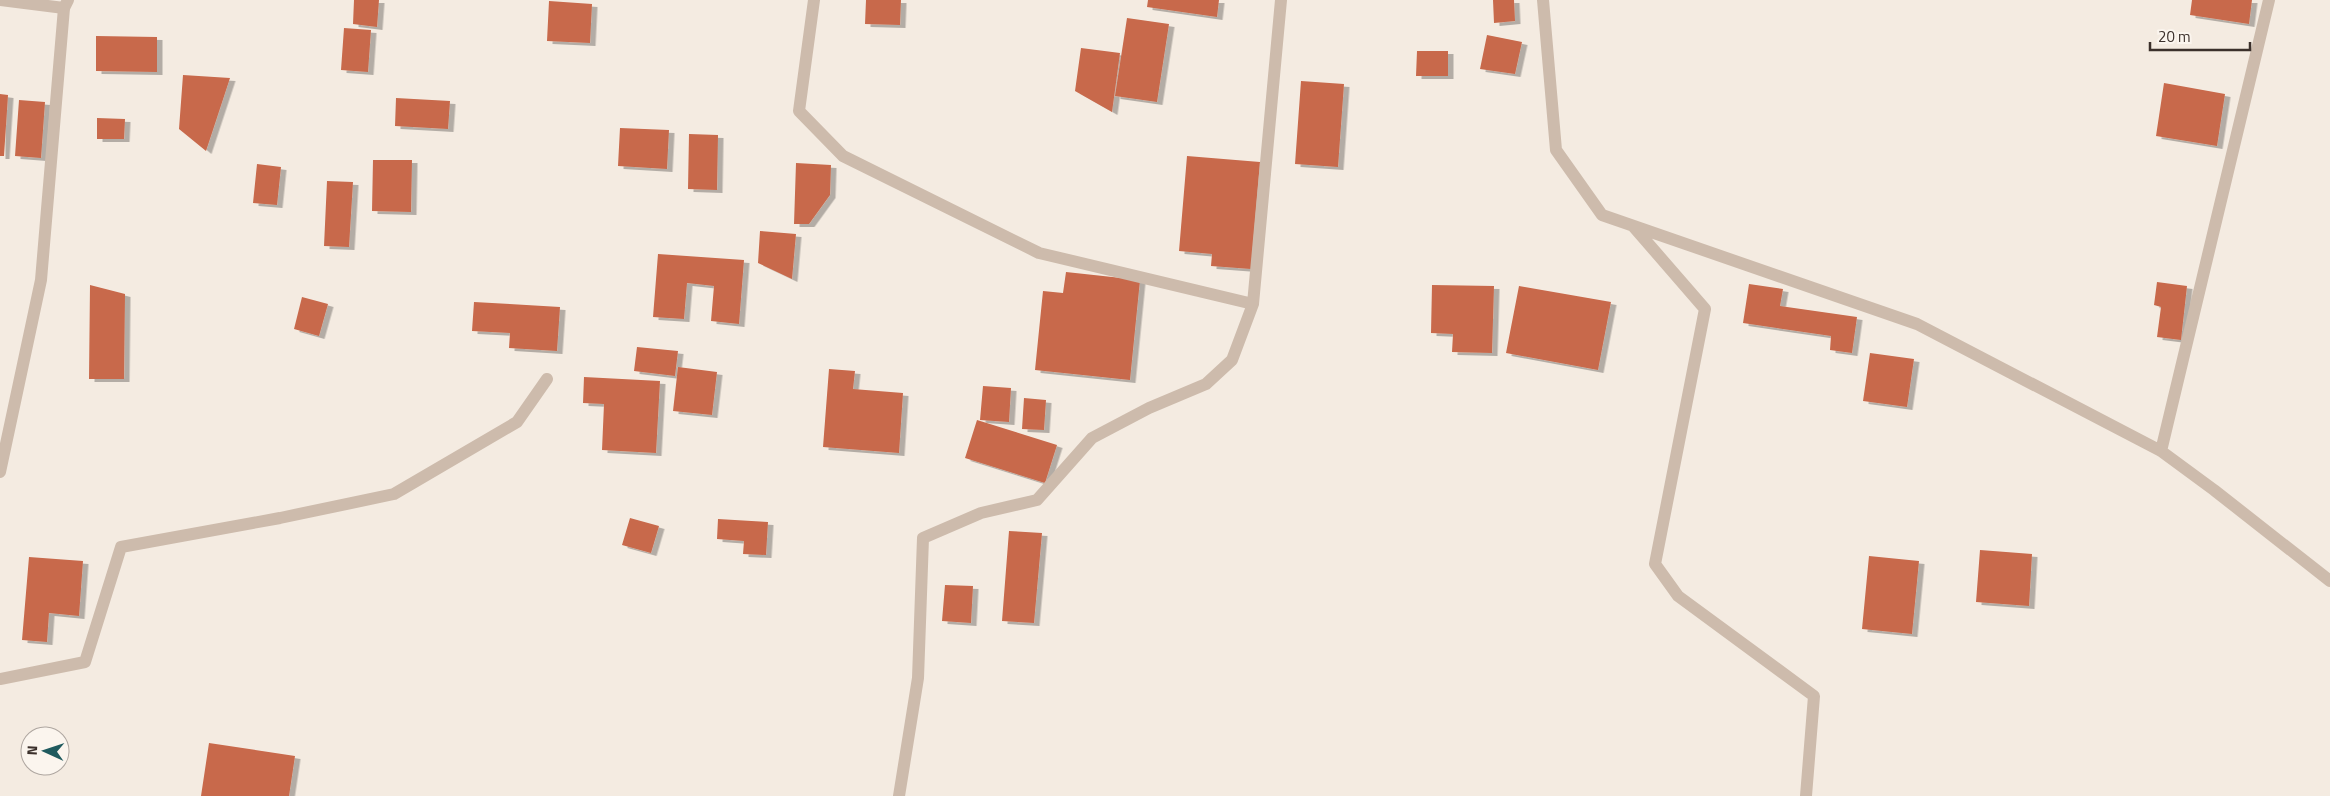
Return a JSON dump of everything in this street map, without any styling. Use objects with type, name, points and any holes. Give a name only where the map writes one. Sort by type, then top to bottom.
[{"type":"street","points":[[0,0],[66,4],[41,280],[0,472]]},
{"type":"street","points":[[814,0],[798,111],[843,156],[1039,253],[1254,304]]},
{"type":"street","points":[[899,796],[918,678],[923,538],[981,513],[1037,500],[1092,438],[1149,408],[1206,384],[1232,360],[1254,304],[1281,0]]},
{"type":"street","points":[[1543,0],[1556,150],[1602,215],[1916,324],[2161,451],[2330,581]]},
{"type":"street","points":[[2161,451],[2269,0]]},
{"type":"street","points":[[1633,226],[1705,308],[1655,564],[1678,596],[1814,696],[1806,796]]},
{"type":"street","points":[[0,679],[85,662],[121,547],[280,518],[394,494],[517,422],[547,379]]},
{"type":"building","points":[[354,0],[379,0],[377,27],[353,24]]},
{"type":"building","points":[[866,0],[901,0],[900,25],[865,24]]},
{"type":"building","points":[[1148,0],[1219,0],[1217,17],[1147,7]]},
{"type":"building","points":[[1493,0],[1514,0],[1515,21],[1494,23]]},
{"type":"building","points":[[2192,0],[2252,0],[2249,24],[2190,15]]},
{"type":"building","points":[[549,1],[592,4],[590,43],[547,41]]},
{"type":"building","points":[[1127,18],[1169,24],[1157,102],[1115,96]]},
{"type":"building","points":[[344,28],[371,30],[368,72],[341,70]]},
{"type":"building","points":[[1487,35],[1522,42],[1515,74],[1480,69]]},
{"type":"building","points":[[96,36],[157,37],[157,72],[96,71]]},
{"type":"building","points":[[1081,48],[1120,53],[1112,112],[1075,91]]},
{"type":"building","points":[[1417,51],[1448,51],[1448,76],[1416,76]]},
{"type":"building","points":[[183,75],[230,78],[206,151],[179,129]]},
{"type":"building","points":[[1301,81],[1344,84],[1338,167],[1295,164]]},
{"type":"building","points":[[2164,83],[2225,94],[2217,146],[2156,136]]},
{"type":"building","points":[[0,94],[8,95],[4,156],[0,156]]},
{"type":"building","points":[[396,98],[450,101],[448,129],[395,126]]},
{"type":"building","points":[[19,100],[45,102],[41,158],[15,156]]},
{"type":"building","points":[[97,118],[125,119],[124,139],[97,139]]},
{"type":"building","points":[[620,128],[669,130],[667,169],[618,166]]},
{"type":"building","points":[[689,134],[718,135],[717,190],[688,189]]},
{"type":"building","points":[[1187,156],[1260,162],[1251,269],[1211,266],[1212,254],[1179,251]]},
{"type":"building","points":[[373,160],[412,160],[411,212],[372,211]]},
{"type":"building","points":[[796,163],[831,165],[830,195],[809,224],[794,224]]},
{"type":"building","points":[[257,164],[281,167],[277,205],[253,203]]},
{"type":"building","points":[[327,181],[353,182],[349,247],[324,246]]},
{"type":"building","points":[[760,231],[796,234],[792,279],[758,263]]},
{"type":"building","points":[[658,254],[744,260],[739,324],[711,321],[714,286],[687,283],[684,319],[653,317]]},
{"type":"building","points":[[1066,272],[1140,280],[1130,380],[1035,370],[1043,291],[1063,293]]},
{"type":"building","points":[[2157,282],[2187,286],[2181,340],[2157,337],[2161,307],[2154,305]]},
{"type":"building","points":[[1749,284],[1783,289],[1780,306],[1857,317],[1852,353],[1830,350],[1831,336],[1743,323]]},
{"type":"building","points":[[90,285],[125,294],[124,379],[89,379]]},
{"type":"building","points":[[1432,285],[1494,286],[1492,353],[1452,352],[1453,334],[1431,333]]},
{"type":"building","points":[[1519,286],[1611,302],[1598,370],[1506,353]]},
{"type":"building","points":[[302,297],[328,304],[319,336],[294,329]]},
{"type":"building","points":[[474,302],[560,307],[557,351],[509,348],[510,333],[472,331]]},
{"type":"building","points":[[637,347],[678,351],[675,376],[634,371]]},
{"type":"building","points":[[1870,353],[1914,359],[1907,407],[1863,401]]},
{"type":"building","points":[[678,367],[717,372],[712,415],[673,411]]},
{"type":"building","points":[[829,369],[855,371],[853,389],[903,393],[899,453],[823,447]]},
{"type":"building","points":[[584,377],[660,381],[656,453],[602,450],[604,404],[583,403]]},
{"type":"building","points":[[983,386],[1011,388],[1009,422],[980,420]]},
{"type":"building","points":[[1024,398],[1046,400],[1044,430],[1022,429]]},
{"type":"building","points":[[977,420],[1057,445],[1045,483],[965,458]]},
{"type":"building","points":[[630,518],[659,526],[651,553],[622,545]]},
{"type":"building","points":[[718,519],[768,522],[766,555],[743,554],[744,541],[717,539]]},
{"type":"building","points":[[1009,531],[1042,533],[1034,623],[1002,621]]},
{"type":"building","points":[[1980,550],[2032,554],[2029,606],[1976,602]]},
{"type":"building","points":[[1869,556],[1919,561],[1912,634],[1862,629]]},
{"type":"building","points":[[29,557],[83,561],[79,616],[49,613],[47,642],[22,640]]},
{"type":"building","points":[[945,585],[973,586],[971,623],[942,621]]},
{"type":"building","points":[[209,743],[295,756],[289,796],[201,796]]}]
